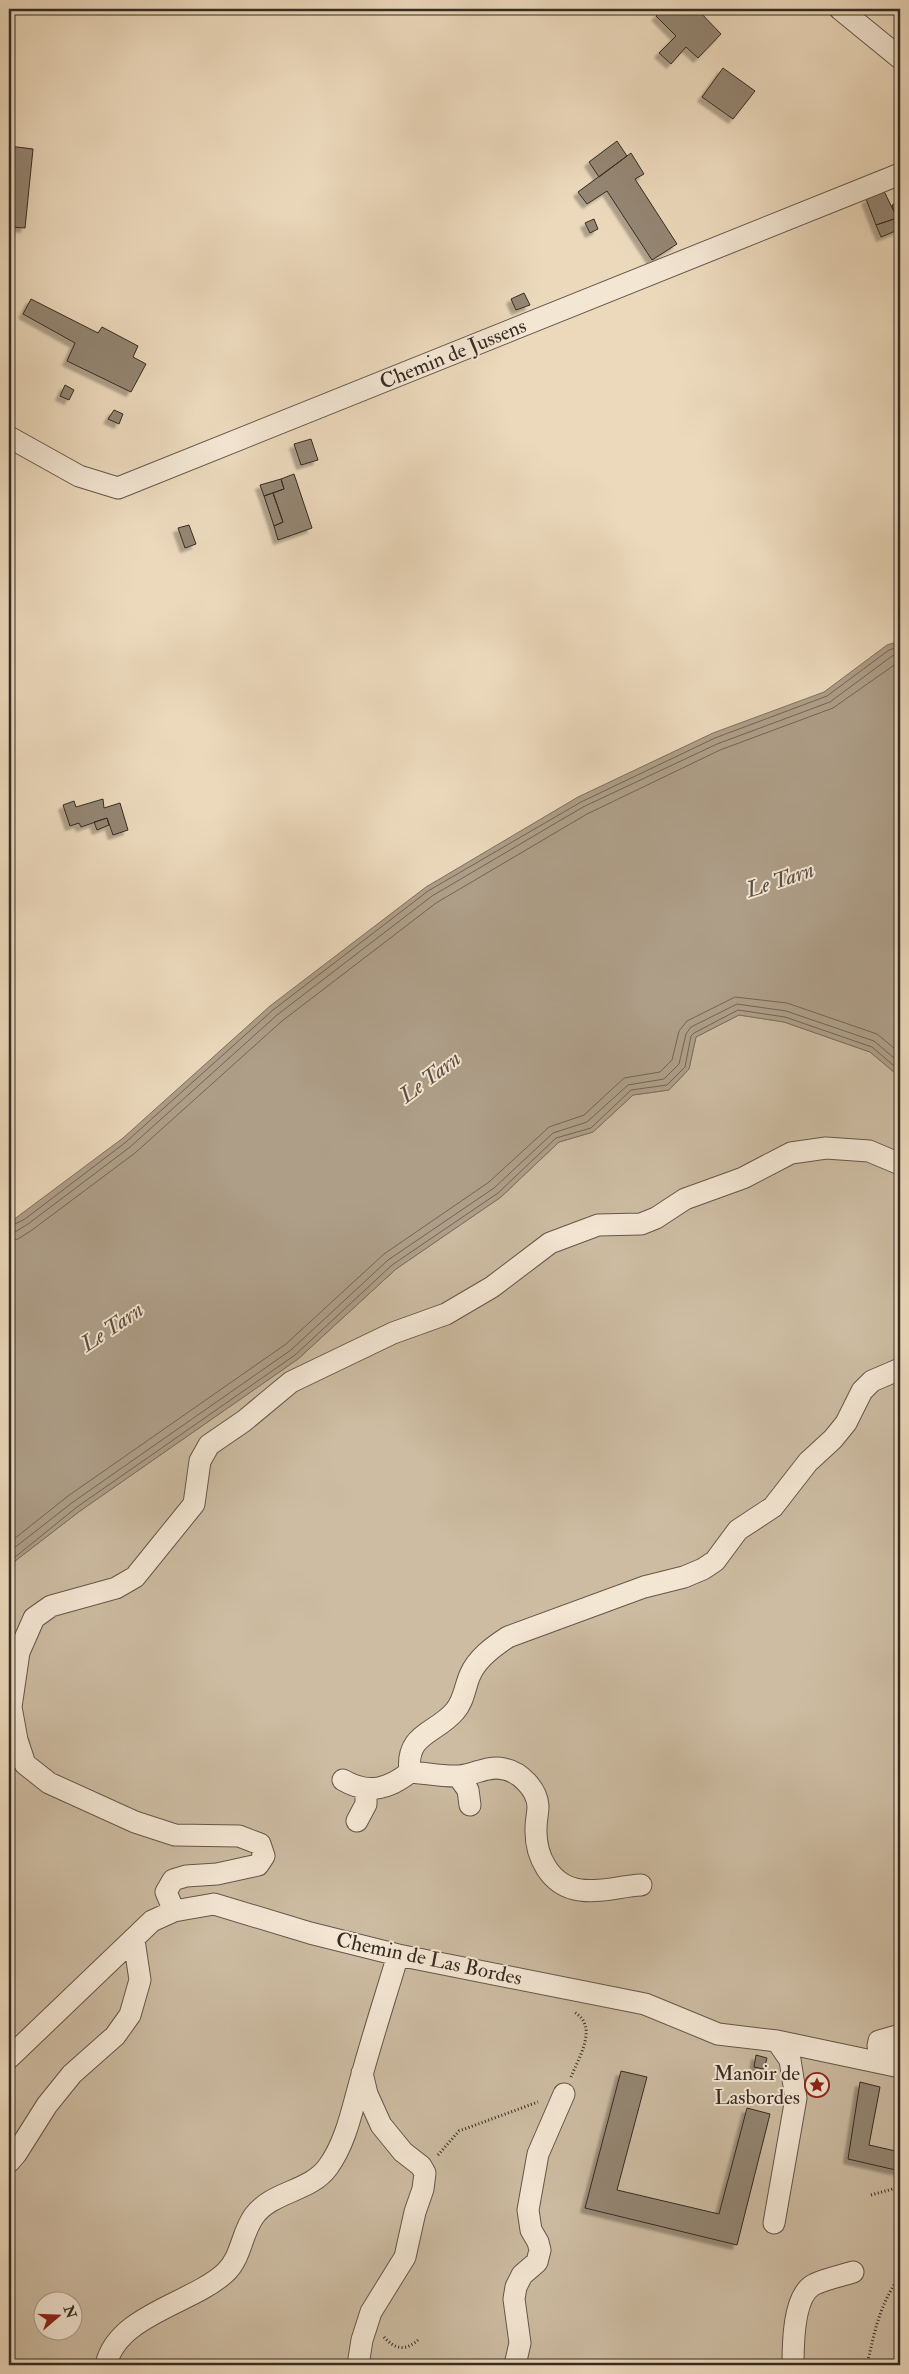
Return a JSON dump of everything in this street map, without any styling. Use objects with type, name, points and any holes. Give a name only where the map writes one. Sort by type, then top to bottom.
[{"type":"street","points":[[840,9],[900,58]]},
{"type":"street","name":"Chemin de Jussens","points":[[9,437],[79,476],[118,488],[900,174]]},
{"type":"street","points":[[174,1911],[166,1892],[173,1880],[186,1876],[217,1874],[258,1865],[264,1856],[260,1844],[238,1836],[175,1835],[135,1822],[49,1783],[26,1764],[17,1740],[11,1707],[19,1652],[34,1618],[51,1606],[116,1588],[134,1576],[194,1504],[200,1461],[209,1445],[244,1421],[291,1382],[393,1333],[446,1314],[492,1286],[550,1243],[598,1225],[641,1224],[656,1218],[685,1199],[743,1178],[790,1153],[826,1148],[869,1151],[900,1164]]},
{"type":"street","points":[[410,1772],[408,1759],[414,1745],[427,1731],[445,1720],[456,1710],[470,1673],[491,1648],[508,1637],[644,1587],[684,1577],[704,1569],[715,1561],[738,1530],[773,1507],[808,1462],[846,1424],[862,1391],[872,1381],[900,1369]]},
{"type":"street","points":[[343,1780],[353,1786],[366,1789],[383,1789],[410,1772],[458,1776],[486,1769],[504,1769],[521,1777],[536,1796],[538,1805],[537,1846],[544,1865],[552,1877],[562,1884],[579,1890],[597,1891],[641,1885]]},
{"type":"street","points":[[458,1776],[468,1790],[470,1804]]},
{"type":"street","points":[[357,1821],[366,1804],[366,1789]]},
{"type":"street","name":"Chemin de Las Bordes","points":[[9,2058],[152,1921],[174,1911],[214,1904],[310,1933],[398,1955],[646,2004],[718,2034],[778,2041],[900,2067]]},
{"type":"street","points":[[9,2162],[47,2105],[72,2074],[115,2036],[130,2016],[140,1980],[134,1940]]},
{"type":"street","points":[[106,2365],[109,2352],[124,2335],[145,2318],[224,2274],[236,2260],[253,2217],[265,2204],[316,2179],[328,2167],[344,2138],[398,1955]]},
{"type":"street","points":[[900,2035],[879,2041],[878,2046],[900,2054]]},
{"type":"street","points":[[774,2224],[796,2098],[790,2060],[778,2041]]},
{"type":"street","points":[[358,2365],[362,2340],[371,2312],[405,2257],[415,2212],[424,2189],[425,2173],[421,2166],[404,2152],[381,2125],[368,2094],[362,2073]]},
{"type":"street","points":[[515,2365],[520,2344],[514,2299],[516,2287],[522,2275],[537,2262],[540,2250],[538,2242],[530,2230],[528,2210],[538,2154],[564,2094]]},
{"type":"street","points":[[793,2365],[793,2342],[799,2304],[812,2286],[853,2272]]},
{"type":"path","points":[[425,2173],[440,2151],[459,2132],[492,2118],[564,2094],[588,2034],[586,2024],[577,2012],[569,2010]]},
{"type":"path","points":[[871,2195],[900,2188]]},
{"type":"path","points":[[867,2365],[886,2296],[900,2276]]},
{"type":"path","points":[[371,2312],[383,2335],[392,2345],[411,2347],[419,2339]]},
{"type":"shaded area","points":[[739,1015],[784,1022],[870,1052],[900,1077],[900,2365],[9,2365],[9,1570],[15,1561],[80,1511],[298,1359],[396,1269],[501,1197],[559,1142],[593,1132],[633,1095],[669,1090],[689,1069],[696,1037]]},
{"type":"water","name":"Le Tarn","points":[[900,641],[900,1077],[870,1052],[784,1022],[739,1015],[696,1037],[689,1069],[669,1090],[633,1095],[593,1132],[559,1142],[501,1197],[396,1269],[298,1359],[80,1511],[15,1561],[9,1570],[9,1223],[123,1138],[270,1006],[426,887],[578,797],[713,733],[824,692],[887,645]]},
{"type":"building","points":[[663,9],[697,9],[721,34],[698,58],[686,47],[671,64],[659,53],[676,36],[656,16]]},
{"type":"building","points":[[723,68],[755,91],[733,119],[702,97]]},
{"type":"building","points":[[617,141],[627,156],[599,177],[589,162]]},
{"type":"building","points":[[9,146],[33,149],[25,228],[9,227]]},
{"type":"building","points":[[631,153],[644,174],[635,179],[677,244],[652,260],[607,191],[587,204],[578,192]]},
{"type":"building","points":[[884,191],[897,218],[876,225],[866,199]]},
{"type":"building","points":[[900,201],[900,225],[899,225],[892,205]]},
{"type":"building","points":[[594,219],[598,229],[590,233],[585,223]]},
{"type":"building","points":[[894,219],[898,230],[881,237],[876,225]]},
{"type":"building","points":[[524,293],[530,305],[516,310],[511,299]]},
{"type":"building","points":[[31,299],[98,333],[102,327],[138,346],[133,357],[146,364],[131,392],[67,361],[75,343],[23,314]]},
{"type":"building","points":[[65,385],[74,390],[69,400],[60,396]]},
{"type":"building","points":[[114,410],[123,414],[119,424],[108,419]]},
{"type":"building","points":[[311,439],[318,460],[301,465],[294,444]]},
{"type":"building","points":[[294,474],[312,528],[278,540],[274,526],[283,522],[273,493],[284,489],[281,479]]},
{"type":"building","points":[[281,479],[284,489],[264,496],[260,485]]},
{"type":"building","points":[[273,493],[283,522],[274,526],[264,496]]},
{"type":"building","points":[[189,525],[196,544],[185,548],[178,528]]},
{"type":"building","points":[[103,799],[104,808],[120,803],[128,830],[113,835],[107,818],[81,827],[79,823],[70,826],[63,805],[74,801],[76,807]]},
{"type":"building","points":[[107,818],[109,825],[97,830],[94,822]]},
{"type":"building","points":[[756,2055],[767,2058],[764,2069],[754,2067]]},
{"type":"building","points":[[621,2071],[647,2077],[617,2190],[719,2214],[747,2108],[770,2114],[737,2245],[585,2208]]},
{"type":"building","points":[[860,2082],[880,2087],[869,2145],[900,2152],[900,2171],[848,2159]]},
{"type":"place","name":"Manoir de Lasbordes","points":[[817,2085]]}]
